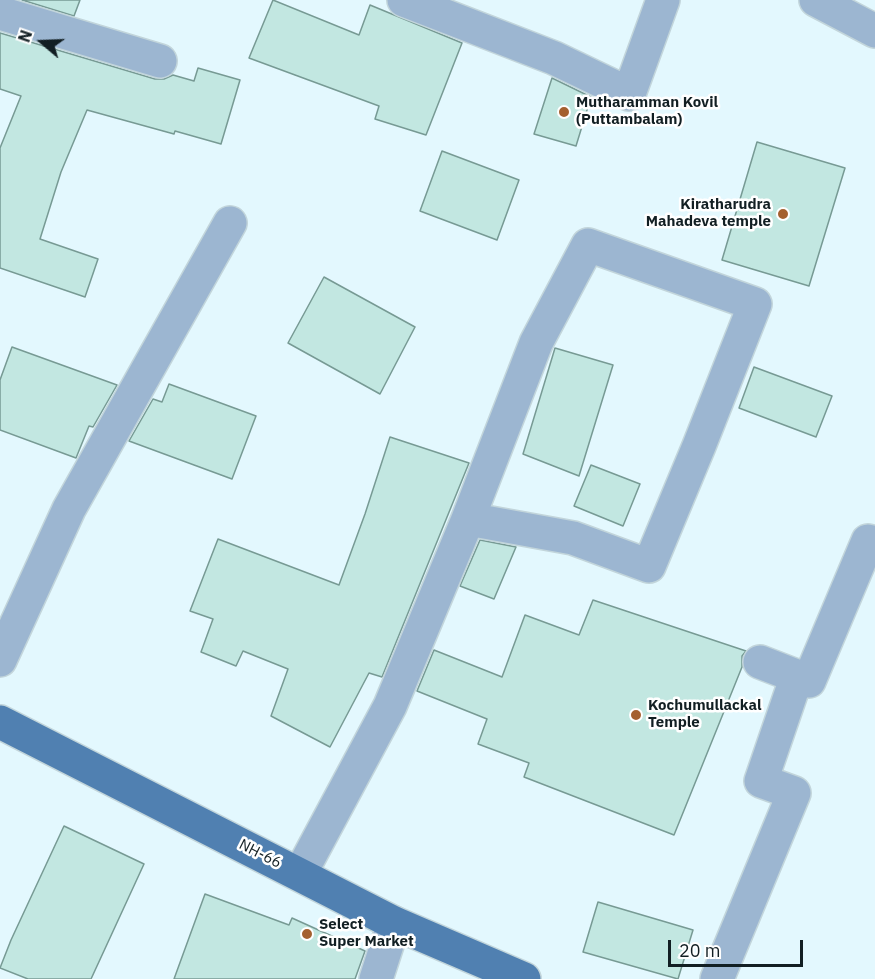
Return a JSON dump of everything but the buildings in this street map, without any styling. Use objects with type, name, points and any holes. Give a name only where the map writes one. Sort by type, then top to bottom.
[{"type":"main road","name":"NH-66","points":[[0,722],[394,923],[524,979]]},
{"type":"street","points":[[404,0],[554,58],[629,94],[663,0]]},
{"type":"street","points":[[816,0],[875,31]]},
{"type":"street","points":[[0,13],[160,61]]},
{"type":"street","points":[[0,660],[69,509],[230,223]]},
{"type":"street","points":[[300,874],[390,706],[468,519],[536,343],[588,245],[755,304],[649,566],[573,538],[468,519]]},
{"type":"street","points":[[760,662],[808,681],[868,541],[875,543]]},
{"type":"street","points":[[717,979],[794,793],[761,781],[796,676]]},
{"type":"street","points":[[376,979],[394,923]]},
{"type":"place","name":"Mutharamman Kovil (Puttambalam)","points":[[564,112]]},
{"type":"place","name":"Kiratharudra Mahadeva temple","points":[[783,214]]},
{"type":"place","name":"Kochumullackal Temple","points":[[636,715]]},
{"type":"place","name":"Select Super Market","points":[[307,934]]}]
